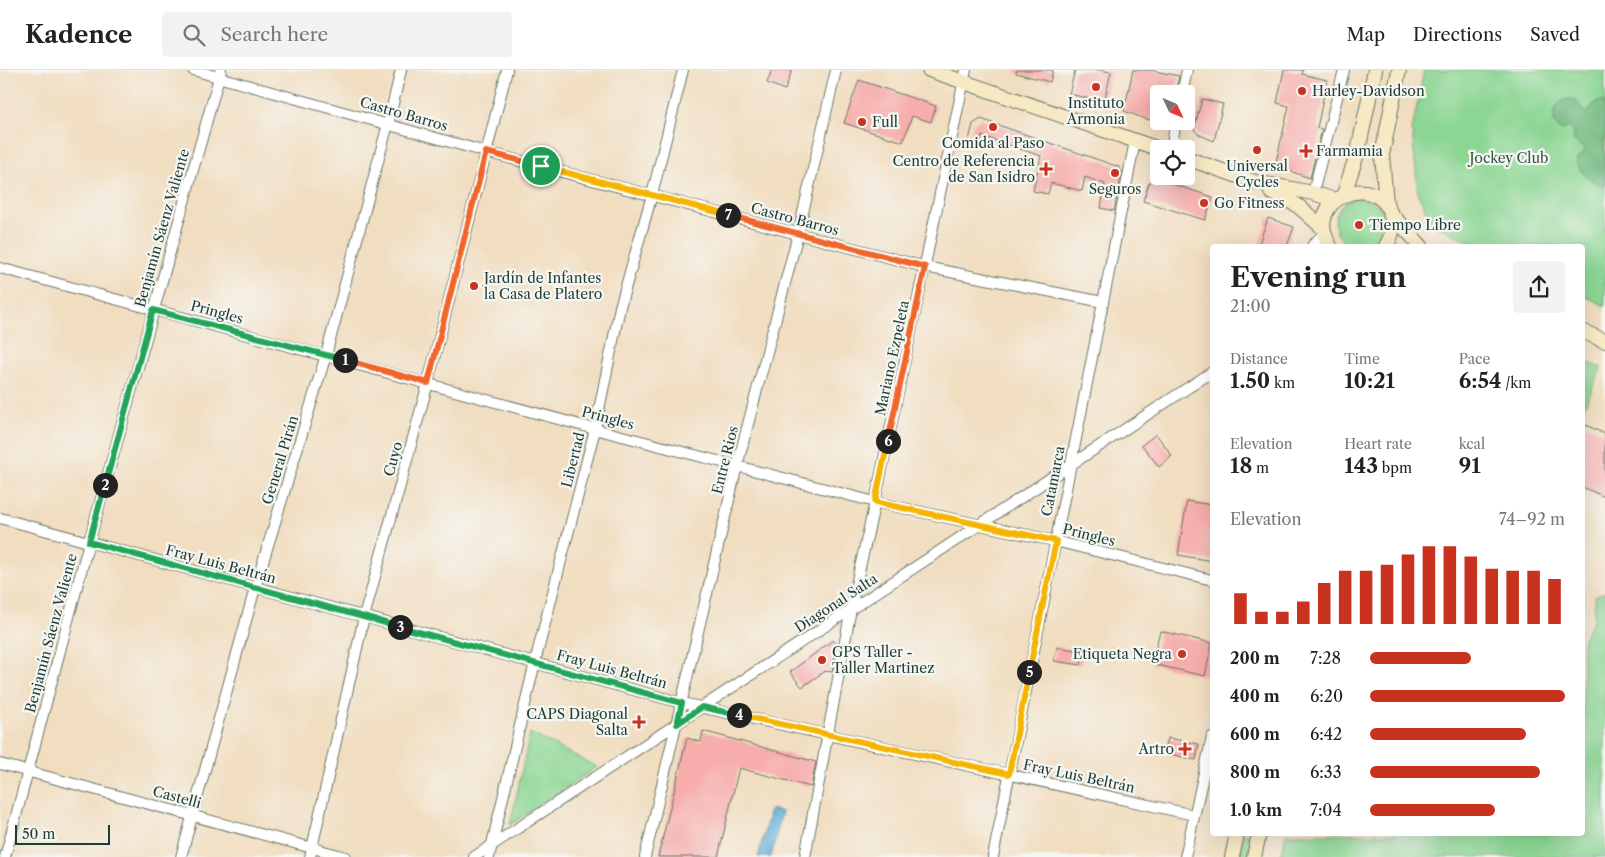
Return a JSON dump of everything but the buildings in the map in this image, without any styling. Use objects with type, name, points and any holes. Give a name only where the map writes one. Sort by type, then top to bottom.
[{"type":"main road","points":[[929,70],[964,76],[1150,146]]},
{"type":"main road","points":[[1329,244],[1323,231],[1322,220],[1328,209],[1340,197],[1358,151],[1375,70]]},
{"type":"main road","points":[[1387,244],[1392,232],[1393,222],[1388,208],[1382,155],[1399,70]]},
{"type":"main road","points":[[1195,161],[1255,182],[1340,197],[1353,192],[1365,192],[1376,196],[1419,244]]},
{"type":"main road","points":[[1255,182],[1297,205],[1323,231]]},
{"type":"main road","points":[[1585,332],[1605,341]]},
{"type":"main road","points":[[1232,857],[1237,836]]},
{"type":"main road","points":[[1254,857],[1259,836]]},
{"type":"street","name":"Castro Barros","points":[[193,70],[220,74],[486,152],[925,267],[1104,302]]},
{"type":"street","name":"General Pirán","points":[[181,857],[255,588],[326,355],[401,70]]},
{"type":"street","name":"Cuyo","points":[[311,852],[364,617],[428,383],[507,70]]},
{"type":"street","name":"Libertad","points":[[489,857],[595,429],[620,307],[652,195],[683,70]]},
{"type":"street","name":"Entre Ríos","points":[[645,857],[738,466],[798,234],[836,70]]},
{"type":"street","points":[[1184,85],[1187,70]]},
{"type":"street","points":[[1313,193],[1344,70]]},
{"type":"street","name":"Benjamín Sáenz Valiente","points":[[5,857],[89,542],[220,74]]},
{"type":"street","name":"Mariano Ezpeleta","points":[[805,857],[850,610],[875,502],[964,76]]},
{"type":"street","name":"Catamarca","points":[[993,857],[1135,141]]},
{"type":"street","points":[[1313,244],[1323,231]]},
{"type":"street","name":"Pringles","points":[[0,268],[595,429],[875,502],[1056,541],[1210,580]]},
{"type":"street","name":"Diagonal Salta","points":[[474,857],[1210,373]]},
{"type":"street","name":"Fray Luis Beltrán","points":[[0,518],[682,703],[1194,815]]},
{"type":"street","points":[[1185,857],[1210,746]]},
{"type":"street","name":"Castelli","points":[[0,764],[192,815],[311,852],[346,857]]},
{"type":"green space","name":"Jockey Club","points":[[1424,70],[1605,70],[1605,306],[1585,296],[1585,244],[1476,244],[1432,224],[1418,194],[1412,130]]},
{"type":"green space","points":[[1571,99],[1576,101],[1587,114],[1594,104],[1605,102],[1605,186],[1591,180],[1579,168],[1578,159],[1586,150],[1574,141],[1570,127],[1560,130],[1554,122],[1559,103]]},
{"type":"green space","points":[[1360,198],[1378,205],[1384,218],[1383,232],[1374,244],[1346,244],[1339,237],[1335,223],[1342,205]]},
{"type":"green space","points":[[1585,361],[1601,368],[1585,405]]},
{"type":"green space","points":[[1605,592],[1605,857],[1281,857],[1286,836],[1585,836],[1585,635],[1594,619],[1595,596]]},
{"type":"green space","points":[[530,733],[597,767],[510,825]]},
{"type":"green space","points":[[1244,836],[1253,836],[1248,857],[1239,857]]},
{"type":"water","points":[[770,809],[782,812],[771,857],[758,857]]},
{"type":"place","name":"Instituto Armonia","points":[[1096,87]]},
{"type":"place","name":"Harley-Davidson","points":[[1302,91]]},
{"type":"place","name":"Full","points":[[862,122]]},
{"type":"place","name":"Comida al Paso","points":[[993,127]]},
{"type":"place","name":"Universal Cycles","points":[[1257,150]]},
{"type":"place","name":"Farmamia","points":[[1306,151]]},
{"type":"place","name":"Centro de Referencia de San Isidro","points":[[1046,169]]},
{"type":"place","name":"Seguros","points":[[1115,173]]},
{"type":"place","name":"Go Fitness","points":[[1204,203]]},
{"type":"place","name":"Tiempo Libre","points":[[1359,225]]},
{"type":"place","name":"Jardín de Infantes la Casa de Platero","points":[[474,286]]},
{"type":"place","name":"Etiqueta Negra","points":[[1182,654]]},
{"type":"place","name":"GPS Taller - Taller Martinez","points":[[822,660]]},
{"type":"place","name":"CAPS Diagonal Salta","points":[[639,722]]},
{"type":"place","name":"Artro","points":[[1185,749]]},
{"type":"route","points":[[486,152],[541,166],[925,267],[875,502],[1056,541],[1009,774],[702,707],[677,724],[682,703],[89,542],[153,310],[428,383],[486,152]]}]
